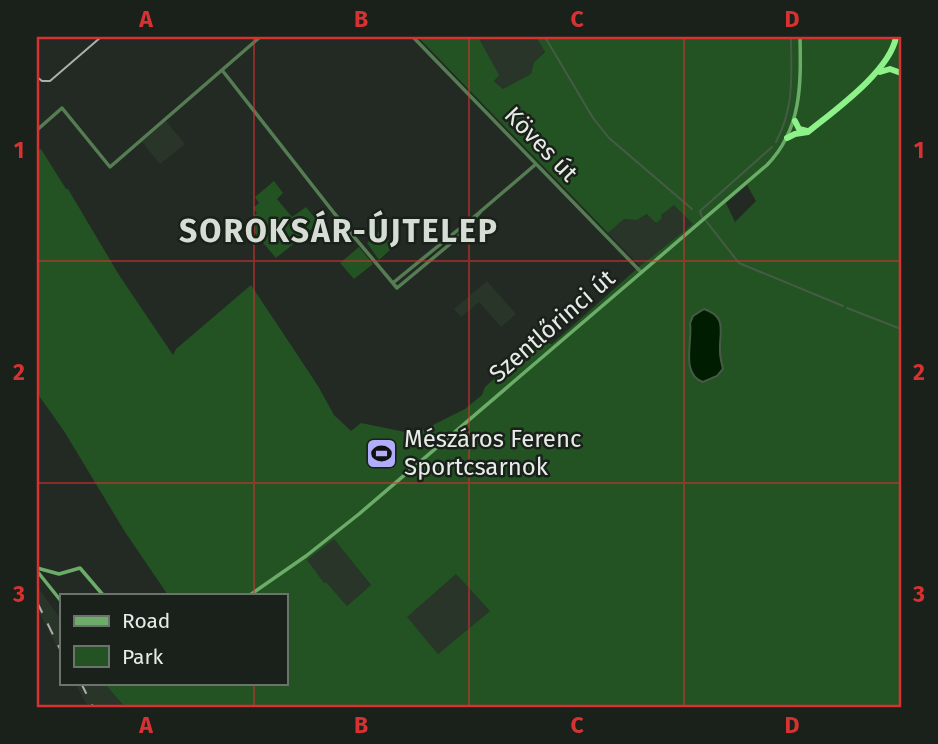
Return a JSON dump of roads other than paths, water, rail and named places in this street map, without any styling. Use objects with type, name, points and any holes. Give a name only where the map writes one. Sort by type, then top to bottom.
[{"type":"highway","points":[[787,138],[794,131],[809,131],[875,74],[888,59],[899,38]]},
{"type":"highway","points":[[875,74],[890,69],[901,73]]},
{"type":"highway","points":[[795,121],[799,129],[809,131]]},
{"type":"main road","points":[[794,131],[801,85],[800,37]]},
{"type":"main road","name":"Szentlőrinci út","points":[[251,594],[359,514],[763,169],[775,157],[787,138]]},
{"type":"main road","points":[[37,570],[59,574],[80,568],[102,594]]},
{"type":"main road","points":[[37,570],[60,600]]},
{"type":"street","points":[[37,130],[62,108],[110,167],[260,37]]},
{"type":"street","name":"Köves út","points":[[414,38],[641,272]]},
{"type":"street","points":[[222,70],[334,213],[397,288],[456,239],[481,211],[536,164]]},
{"type":"street","points":[[393,283],[481,211]]},
{"type":"waterway","points":[[545,37],[593,118],[609,138],[692,209]]},
{"type":"waterway","points":[[776,142],[789,103],[791,37]]},
{"type":"waterway","points":[[702,217],[700,211],[772,147]]},
{"type":"waterway","points":[[706,221],[739,263],[843,306]]},
{"type":"waterway","points":[[847,308],[901,329]]},
{"type":"tram line","points":[[37,77],[42,81],[50,81],[101,37]]},
{"type":"railway","points":[[37,602],[60,649]]},
{"type":"railway","points":[[82,684],[93,707]]},
{"type":"place","name":"Mészáros Ferenc Sportcsarnok","points":[[381,453]]},
{"type":"district","name":"SOROKSÁR-ÚJTELEP","points":[[339,231]]}]
